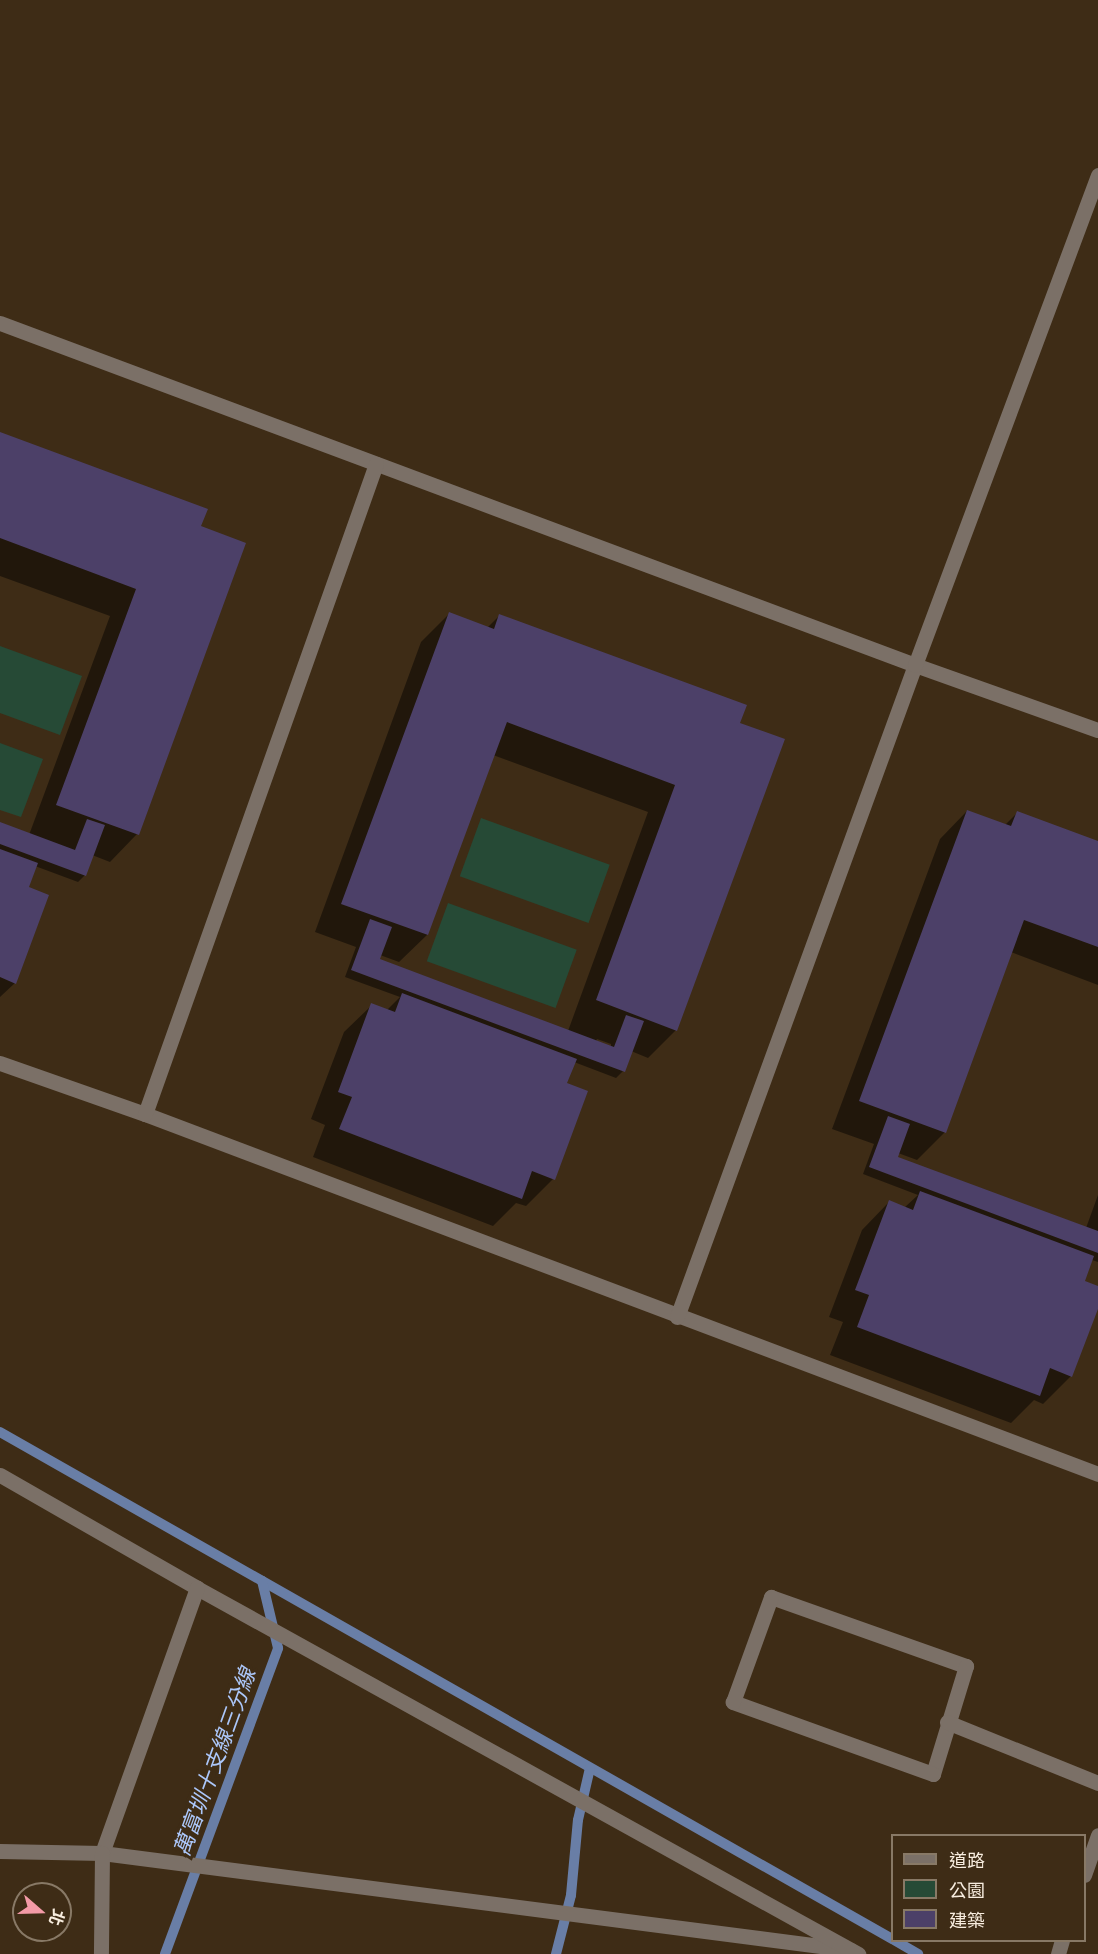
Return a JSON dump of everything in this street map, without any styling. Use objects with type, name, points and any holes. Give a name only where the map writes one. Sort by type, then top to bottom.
[{"type":"street","points":[[677,1317],[915,665],[1098,175]]},
{"type":"street","points":[[0,323],[915,665],[1098,730]]},
{"type":"street","points":[[145,1114],[376,464]]},
{"type":"street","points":[[0,1063],[145,1114],[677,1317],[1098,1473]]},
{"type":"street","points":[[0,1475],[197,1588],[855,1952]]},
{"type":"street","points":[[101,1954],[102,1853],[197,1588]]},
{"type":"street","points":[[771,1597],[966,1666],[947,1722],[933,1774],[733,1702],[771,1597]]},
{"type":"street","points":[[947,1722],[1098,1783]]},
{"type":"street","points":[[1086,1869],[1098,1835]]},
{"type":"street","points":[[0,1851],[102,1853],[855,1952]]},
{"type":"green space","points":[[0,646],[82,676],[60,735],[0,713]]},
{"type":"green space","points":[[0,743],[43,759],[21,817],[0,810]]},
{"type":"green space","points":[[481,818],[610,865],[589,923],[460,876]]},
{"type":"green space","points":[[448,903],[577,950],[556,1008],[427,961]]},
{"type":"building","points":[[0,432],[208,509],[201,526],[246,543],[139,835],[56,805],[136,589],[0,538]]},
{"type":"building","points":[[449,612],[494,629],[499,614],[747,705],[740,723],[785,739],[677,1031],[596,1000],[675,785],[507,722],[428,935],[341,904]]},
{"type":"building","points":[[967,810],[1011,826],[1017,811],[1098,841],[1098,947],[1024,920],[946,1133],[859,1101]]},
{"type":"building","points":[[87,819],[105,825],[86,876],[0,844],[0,822],[75,850]]},
{"type":"building","points":[[0,849],[38,863],[29,887],[49,895],[16,984],[0,977]]},
{"type":"building","points":[[370,919],[392,927],[380,959],[614,1047],[626,1015],[644,1021],[625,1072],[351,970]]},
{"type":"building","points":[[402,993],[577,1059],[567,1083],[588,1091],[555,1180],[532,1171],[522,1199],[339,1129],[352,1097],[338,1092],[371,1003],[395,1012]]},
{"type":"building","points":[[888,1116],[910,1124],[898,1157],[1098,1231],[1098,1253],[869,1167]]},
{"type":"building","points":[[920,1191],[1094,1256],[1085,1281],[1098,1286],[1098,1309],[1072,1377],[1050,1368],[1040,1396],[857,1327],[869,1295],[855,1290],[889,1200],[913,1210]]},
{"type":"waterway","points":[[0,1432],[891,1938]]},
{"type":"waterway","name":"萬富圳十支線三分線","points":[[165,1954],[278,1648],[262,1581]]},
{"type":"waterway","points":[[556,1954],[571,1895],[578,1820],[590,1768]]},
{"type":"waterway","points":[[897,1942],[918,1954]]}]
